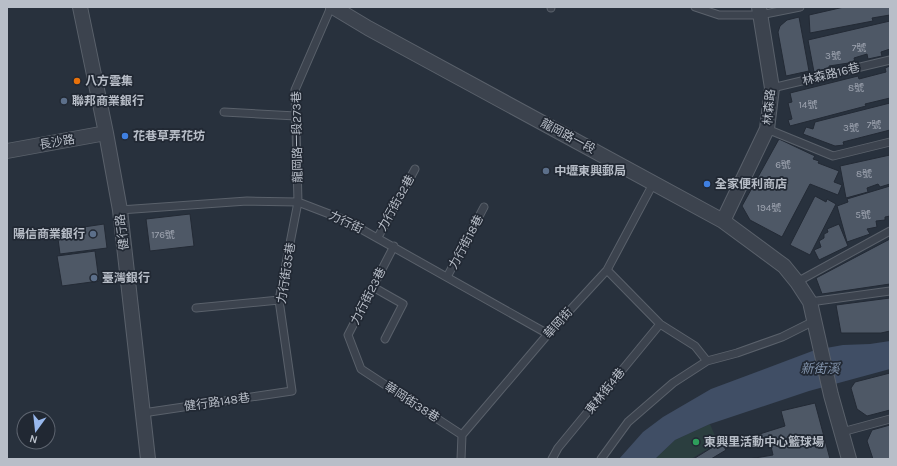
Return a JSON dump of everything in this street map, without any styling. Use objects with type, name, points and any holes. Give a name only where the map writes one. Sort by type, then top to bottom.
[{"type":"street","name":"健行路","points":[[80,7],[120,210],[148,459]]},
{"type":"street","name":"龍岡路一段","points":[[334,8],[368,28],[654,182],[722,221],[784,266],[810,302],[831,395],[842,432]]},
{"type":"street","name":"林森路","points":[[722,221],[767,129],[772,88],[759,11]]},
{"type":"street","name":"長沙路","points":[[7,151],[106,133]]},
{"type":"street","points":[[842,432],[849,459]]},
{"type":"lane","points":[[695,7],[719,15],[800,7]]},
{"type":"lane","name":"龍岡路一段273巷","points":[[298,202],[295,90],[334,8]]},
{"type":"lane","name":"林森路16巷","points":[[772,88],[890,60]]},
{"type":"lane","points":[[224,112],[296,116]]},
{"type":"lane","points":[[767,129],[833,156],[890,142]]},
{"type":"lane","name":"力行街32巷","points":[[378,238],[415,170]]},
{"type":"lane","name":"華岡街","points":[[462,435],[548,334],[607,270],[654,182]]},
{"type":"lane","name":"力行街","points":[[120,210],[247,201],[298,202],[345,220],[394,246],[548,334]]},
{"type":"lane","name":"力行街35巷","points":[[292,391],[279,300],[298,202]]},
{"type":"lane","name":"力行街18巷","points":[[447,277],[484,207]]},
{"type":"lane","points":[[797,282],[890,231]]},
{"type":"lane","name":"力行街23巷","points":[[361,369],[348,335],[394,246]]},
{"type":"lane","points":[[607,270],[660,324],[695,346],[708,361]]},
{"type":"lane","points":[[373,287],[403,304],[385,339]]},
{"type":"lane","points":[[810,302],[890,290]]},
{"type":"lane","points":[[196,308],[279,300]]},
{"type":"lane","points":[[601,459],[628,422],[673,383],[708,361],[737,353],[782,337],[814,320]]},
{"type":"lane","name":"東林街4巷","points":[[552,459],[558,448],[660,324]]},
{"type":"lane","name":"華岡街38巷","points":[[361,369],[462,435]]},
{"type":"lane","name":"健行路148巷","points":[[143,413],[292,391]]},
{"type":"lane","points":[[842,432],[890,419]]},
{"type":"lane","points":[[461,459],[462,435]]},
{"type":"shaded area","name":"東興里活動中心籃球場","points":[[710,424],[718,443],[691,459],[655,459],[675,440]]},
{"type":"water","name":"新街溪","points":[[890,341],[890,369],[809,391],[710,424],[675,440],[655,459],[619,459],[643,432],[663,417],[711,389],[815,350],[843,345],[870,344]]},
{"type":"building","points":[[844,7],[890,7],[890,15],[872,18],[873,21],[810,33],[809,15]]},
{"type":"building","points":[[799,17],[809,71],[786,76],[778,32],[780,26],[787,20]]},
{"type":"building","points":[[890,21],[890,49],[881,52],[882,56],[868,59],[867,54],[854,58],[855,62],[829,66],[829,68],[814,72],[808,40]]},
{"type":"building","points":[[890,66],[890,98],[865,104],[866,106],[790,126],[788,120],[792,119],[788,103],[792,102],[790,93],[858,76],[859,79],[886,72],[885,68]]},
{"type":"building","points":[[890,103],[890,130],[843,142],[844,145],[835,146],[803,134],[806,127],[813,129],[815,122]]},
{"type":"building","points":[[779,139],[815,156],[813,159],[819,161],[818,163],[839,171],[834,182],[842,185],[838,195],[810,184],[782,237],[750,220],[742,206]]},
{"type":"building","points":[[890,155],[890,184],[880,187],[878,184],[867,188],[868,192],[846,198],[840,166]]},
{"type":"building","points":[[890,186],[890,216],[885,217],[885,220],[876,221],[877,227],[867,229],[870,234],[847,242],[837,206],[848,202],[847,199]]},
{"type":"building","points":[[815,196],[826,202],[827,199],[836,204],[810,255],[790,245]]},
{"type":"building","points":[[190,214],[194,246],[150,251],[146,219]]},
{"type":"building","points":[[104,224],[107,248],[60,254],[57,231]]},
{"type":"building","points":[[839,224],[848,246],[819,260],[814,250],[821,247],[819,241],[824,238],[824,234],[828,232],[827,229]]},
{"type":"building","points":[[890,239],[890,284],[822,294],[816,278]]},
{"type":"building","points":[[95,251],[99,281],[62,286],[57,256]]},
{"type":"building","points":[[890,298],[890,331],[881,333],[841,333],[836,305]]},
{"type":"building","points":[[890,373],[890,410],[867,416],[857,409],[851,388],[855,382]]},
{"type":"building","points":[[815,403],[830,459],[749,459],[773,455],[770,442],[749,448],[747,438],[785,426],[781,411]]},
{"type":"building","points":[[890,425],[890,459],[873,459],[867,441],[872,430]]},
{"type":"building","points":[[721,442],[726,450],[711,459],[695,459],[695,458]]},
{"type":"place","name":"八方雲集","points":[[77,81]]},
{"type":"place","name":"聯邦商業銀行","points":[[64,101]]},
{"type":"place","name":"花巷草弄花坊","points":[[125,136]]},
{"type":"place","name":"中壢東興郵局","points":[[546,171]]},
{"type":"place","name":"全家便利商店","points":[[707,184]]},
{"type":"place","name":"陽信商業銀行","points":[[93,234]]},
{"type":"place","name":"臺灣銀行","points":[[94,278]]},
{"type":"place","name":"東興里活動中心籃球場","points":[[696,442]]}]
